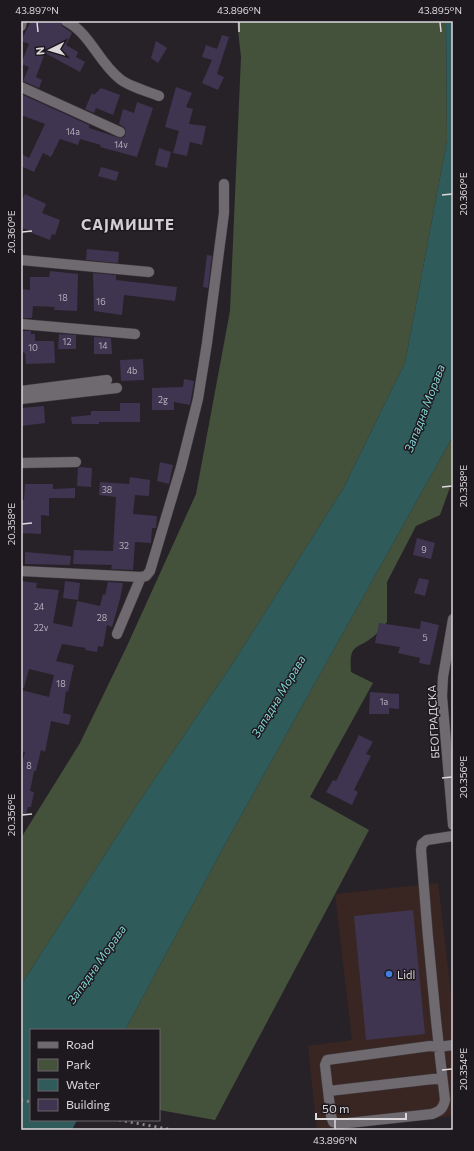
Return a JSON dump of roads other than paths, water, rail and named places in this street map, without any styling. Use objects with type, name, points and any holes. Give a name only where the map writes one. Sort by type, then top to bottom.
[{"type":"street","points":[[21,26],[22,21]]},
{"type":"street","points":[[66,21],[82,31],[102,61],[121,80],[159,96]]},
{"type":"street","points":[[21,87],[120,132]]},
{"type":"street","points":[[21,571],[141,577],[146,576],[150,571],[181,467],[198,399],[223,221],[224,184]]},
{"type":"street","points":[[21,260],[149,272]]},
{"type":"street","points":[[21,324],[135,334]]},
{"type":"street","points":[[21,391],[107,380]]},
{"type":"street","points":[[21,399],[117,388]]},
{"type":"street","points":[[21,463],[76,462]]},
{"type":"street","points":[[117,634],[141,577]]},
{"type":"street","name":"БЕОГРАДСКА","points":[[453,618],[443,677],[442,696],[453,825]]},
{"type":"street","points":[[453,836],[427,840],[422,844],[421,850],[425,906],[439,1047],[442,1078],[445,1100],[443,1106],[440,1111],[432,1114],[339,1124],[333,1122],[325,1065],[327,1060],[430,1046],[439,1047],[453,1045]]},
{"type":"street","points":[[329,1091],[442,1078]]},
{"type":"water","name":"Западна Морава","points":[[446,21],[453,21],[453,436],[229,837],[126,1029],[30,1029],[30,1121],[76,1121],[72,1130],[21,1130],[21,985],[137,805],[235,660],[343,489],[405,363],[447,141]]},
{"type":"railway","points":[[21,1100],[30,1102]]},
{"type":"railway","points":[[124,1121],[173,1130]]},
{"type":"place","name":"Lidl","points":[[389,974]]},
{"type":"district","name":"САЈМИШТЕ","points":[[128,224]]}]
